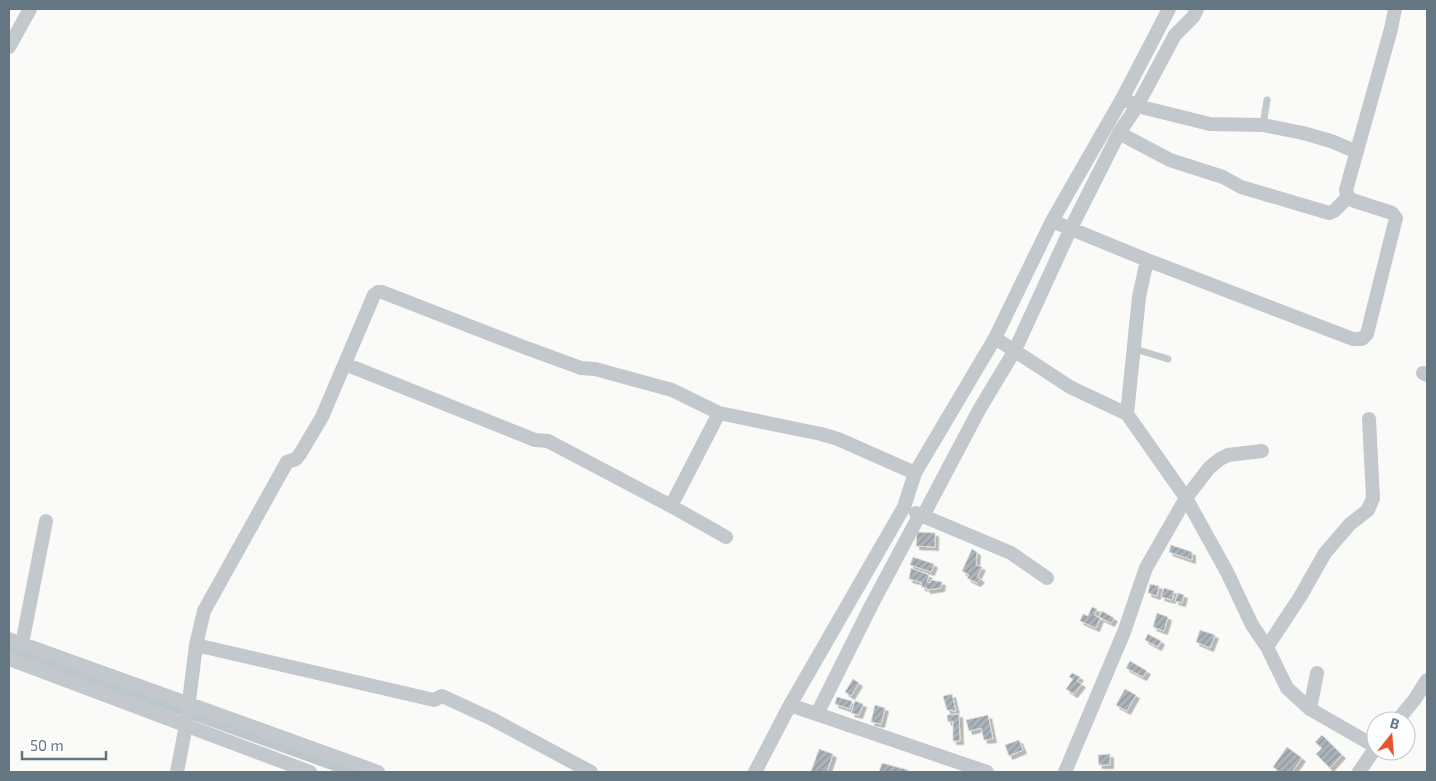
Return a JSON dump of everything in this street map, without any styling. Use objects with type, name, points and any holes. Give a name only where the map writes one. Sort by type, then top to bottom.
[{"type":"street","points":[[9,47],[30,9]]},
{"type":"street","points":[[755,772],[790,705],[904,507],[914,473],[995,338],[1052,220],[1122,99],[1169,9]]},
{"type":"street","points":[[817,714],[872,604],[979,410],[1015,350],[1071,228],[1118,133],[1137,106],[1173,39],[1193,18],[1197,9]]},
{"type":"street","points":[[1052,220],[1147,260],[1353,339],[1362,339],[1367,334],[1396,218],[1392,213],[1352,200],[1348,197],[1346,190],[1395,9]]},
{"type":"street","points":[[1158,30],[1173,39]]},
{"type":"street","points":[[1122,99],[1137,106],[1210,124],[1263,125],[1317,136],[1357,152]]},
{"type":"street","points":[[1118,133],[1170,160],[1225,178],[1241,187],[1329,212],[1334,211],[1348,197]]},
{"type":"street","points":[[1127,414],[1139,297],[1147,260]]},
{"type":"street","points":[[177,772],[186,725],[196,645],[204,611],[287,462],[296,459],[322,417],[374,296],[378,292],[581,368],[595,369],[672,390],[720,413],[838,439],[914,473]]},
{"type":"street","points":[[995,338],[1070,387],[1127,414],[1186,498],[1227,572],[1252,625],[1267,647],[1287,688],[1310,709],[1376,747],[1359,772]]},
{"type":"street","points":[[345,364],[535,440],[548,442],[726,536]]},
{"type":"street","points":[[671,506],[720,413]]},
{"type":"street","points":[[1267,647],[1300,597],[1325,553],[1350,524],[1368,510],[1373,498],[1369,419]]},
{"type":"street","points":[[1064,772],[1124,632],[1146,568],[1186,498],[1209,468],[1220,459],[1262,451]]},
{"type":"street","points":[[904,507],[1011,553],[1047,578]]},
{"type":"street","points":[[46,521],[15,642],[188,703],[300,747],[378,772]]},
{"type":"street","points":[[196,645],[434,700],[442,696],[492,719],[591,772]]},
{"type":"street","points":[[9,659],[186,725],[291,767],[310,772]]},
{"type":"street","points":[[1310,709],[1317,673]]},
{"type":"street","points":[[1405,711],[1427,680]]},
{"type":"street","points":[[790,705],[987,772]]},
{"type":"street","points":[[291,767],[300,747]]},
{"type":"lane","points":[[1263,125],[1267,100]]},
{"type":"lane","points":[[1135,349],[1168,358]]},
{"type":"building","points":[[917,532],[935,533],[935,547],[916,546]]},
{"type":"building","points":[[1171,545],[1192,552],[1192,560],[1169,552]]},
{"type":"building","points":[[972,549],[977,552],[976,565],[982,567],[977,577],[981,579],[977,583],[967,578],[969,575],[962,571]]},
{"type":"building","points":[[913,557],[934,564],[931,572],[910,565]]},
{"type":"building","points":[[911,568],[929,575],[927,582],[930,583],[931,580],[942,582],[941,588],[927,590],[927,588],[922,587],[921,582],[909,579]]},
{"type":"building","points":[[1150,584],[1159,586],[1157,596],[1148,593]]},
{"type":"building","points":[[1164,588],[1174,591],[1172,600],[1161,597]]},
{"type":"building","points":[[1178,593],[1184,595],[1182,603],[1175,601]]},
{"type":"building","points":[[1092,607],[1097,609],[1094,615],[1100,618],[1096,628],[1080,621],[1083,614],[1088,616]]},
{"type":"building","points":[[1102,611],[1114,618],[1111,623],[1099,617]]},
{"type":"building","points":[[1157,613],[1168,617],[1164,631],[1153,627]]},
{"type":"building","points":[[1200,630],[1215,635],[1210,648],[1196,642]]},
{"type":"building","points":[[1148,634],[1161,641],[1158,647],[1145,640]]},
{"type":"building","points":[[1130,661],[1147,671],[1143,677],[1126,668]]},
{"type":"building","points":[[1072,673],[1080,677],[1077,681],[1082,684],[1074,694],[1066,689],[1073,679],[1069,677]]},
{"type":"building","points":[[853,679],[859,683],[851,696],[845,692]]},
{"type":"building","points":[[1125,689],[1136,695],[1127,711],[1116,705]]},
{"type":"building","points":[[952,694],[956,711],[947,710],[943,696]]},
{"type":"building","points":[[837,697],[852,701],[850,709],[835,704]]},
{"type":"building","points":[[855,701],[863,704],[859,715],[851,713]]},
{"type":"building","points":[[875,705],[885,708],[881,724],[871,722]]},
{"type":"building","points":[[959,714],[960,741],[953,741],[953,721],[948,722],[947,715]]},
{"type":"building","points":[[988,715],[993,739],[984,740],[981,728],[969,731],[966,720]]},
{"type":"building","points":[[1322,735],[1342,755],[1330,768],[1316,754],[1322,748],[1315,742]]},
{"type":"building","points":[[1019,740],[1023,750],[1009,756],[1005,745]]},
{"type":"building","points":[[1287,747],[1302,758],[1292,772],[1280,772],[1273,767]]},
{"type":"building","points":[[819,749],[833,754],[827,772],[811,772]]},
{"type":"building","points":[[1110,754],[1110,765],[1099,765],[1098,755]]},
{"type":"building","points":[[882,763],[908,770],[907,772],[879,772]]},
{"type":"waterway","points":[[9,648],[353,772]]}]
